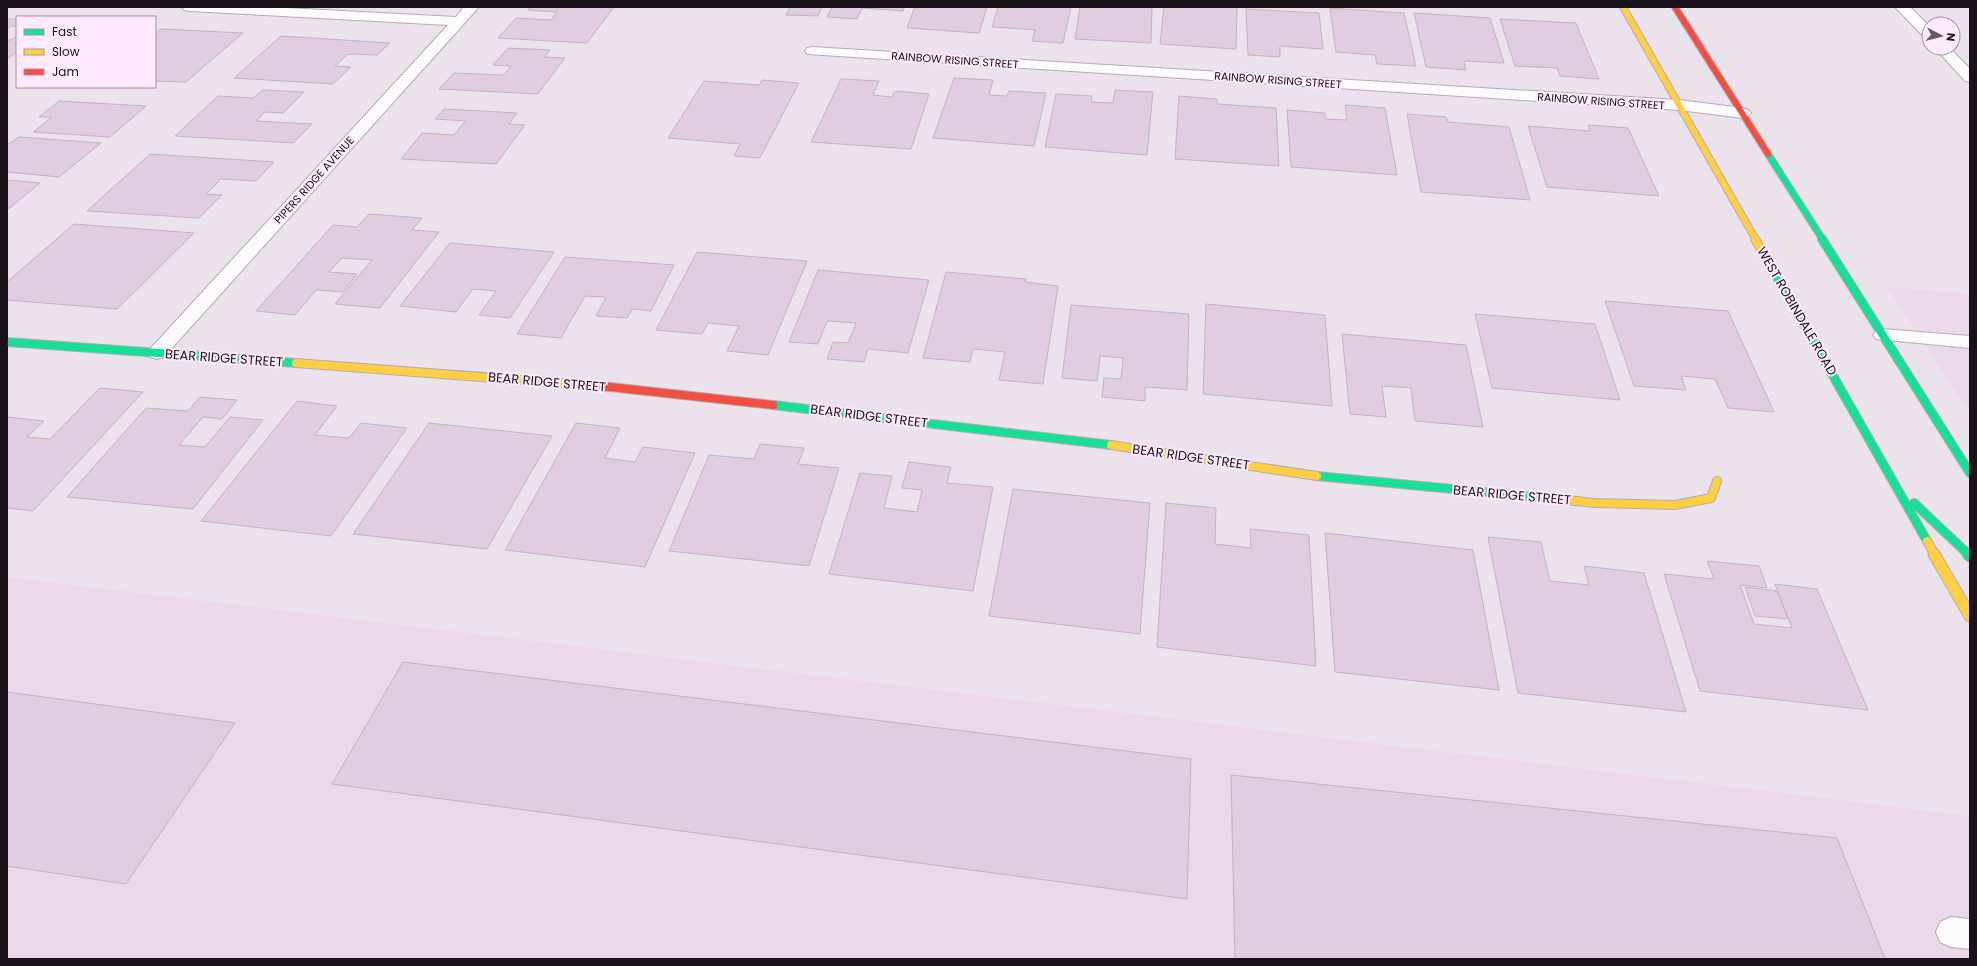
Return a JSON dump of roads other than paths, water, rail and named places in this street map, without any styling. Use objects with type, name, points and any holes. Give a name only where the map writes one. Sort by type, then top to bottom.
[{"type":"main road","name":"WEST ROBINDALE ROAD","points":[[1623,7],[1970,616]]},
{"type":"main road","points":[[1675,7],[1970,473]]},
{"type":"main road","name":"BEAR RIDGE STREET","points":[[7,342],[513,378],[652,391],[1082,441],[1334,478],[1595,503],[1675,505],[1711,498],[1717,481]]},
{"type":"main road","points":[[1897,488],[1970,556]]},
{"type":"street","points":[[189,7],[459,21]]},
{"type":"street","name":"PIPERS RIDGE AVENUE","points":[[157,353],[472,7]]},
{"type":"street","points":[[1902,7],[1921,26]]},
{"type":"street","name":"RAINBOW RISING STREET","points":[[812,51],[1679,106],[1743,113]]},
{"type":"street","points":[[1949,56],[1970,78]]},
{"type":"street","points":[[1883,335],[1970,342]]}]
